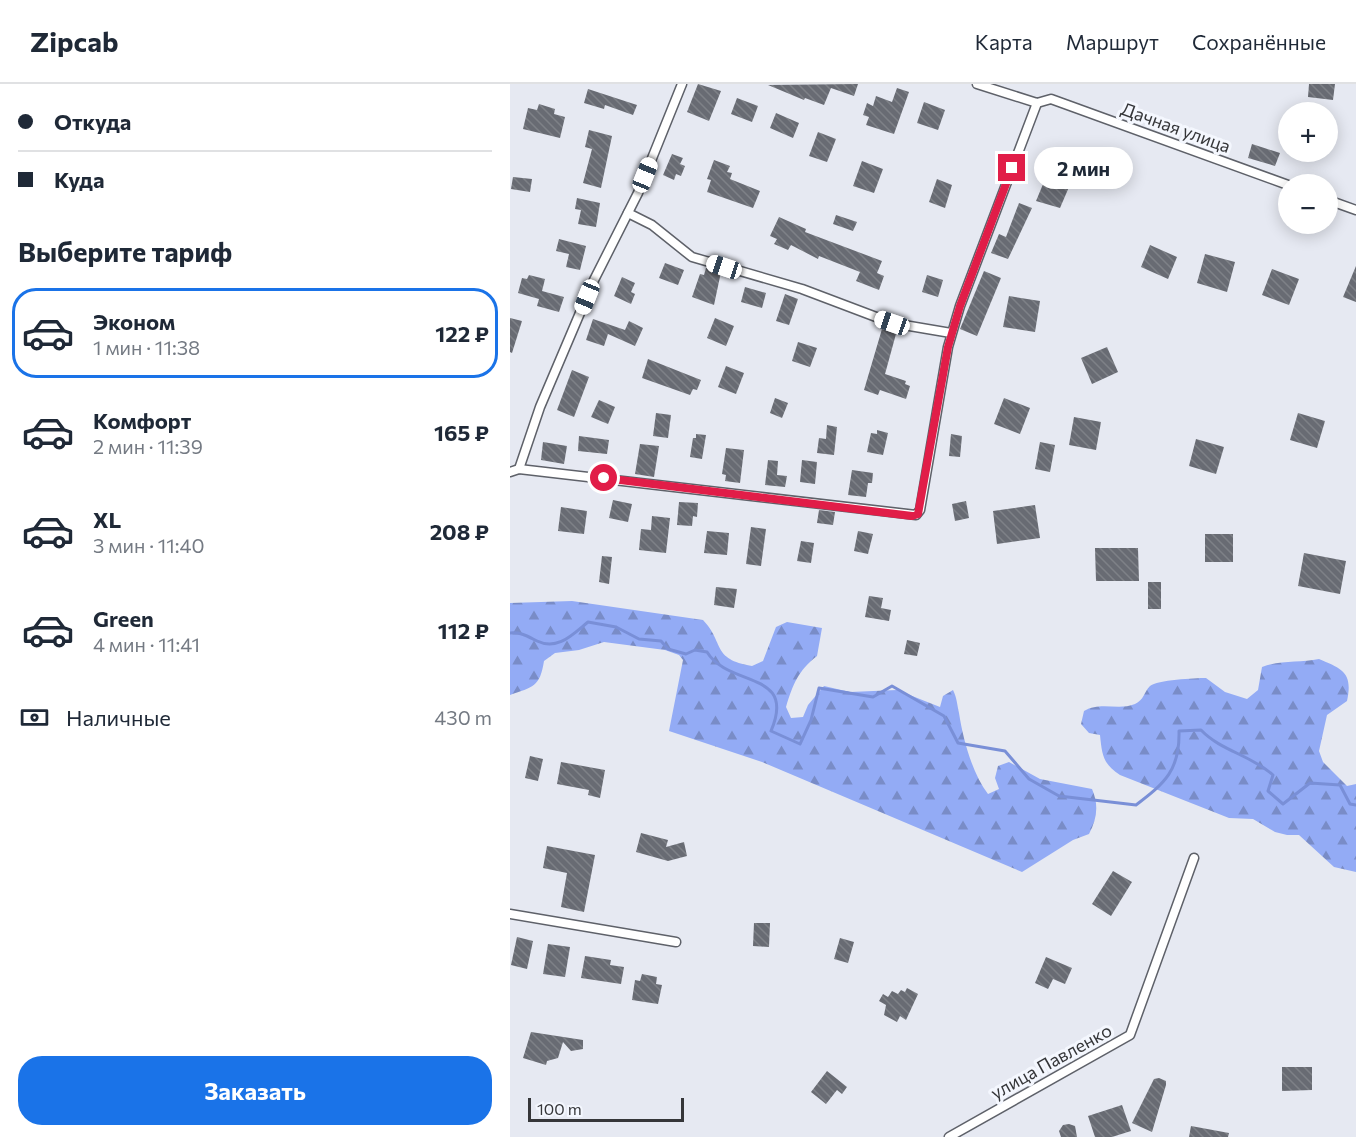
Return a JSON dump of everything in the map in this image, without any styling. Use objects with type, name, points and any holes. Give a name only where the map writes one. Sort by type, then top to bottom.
[{"type":"street","points":[[519,469],[540,407],[594,280],[628,213],[682,84]]},
{"type":"street","points":[[510,472],[519,469],[916,515],[920,510],[951,333],[1036,103],[977,84]]},
{"type":"street","name":"Дачная улица","points":[[1036,103],[1051,99],[1278,182]]},
{"type":"street","points":[[1338,204],[1356,210]]},
{"type":"street","points":[[628,213],[652,225],[692,257],[802,289],[892,323],[951,333]]},
{"type":"street","name":"улица Павленко","points":[[949,1137],[1130,1035],[1194,858]]},
{"type":"street","points":[[510,914],[676,942]]},
{"type":"green space","points":[[572,601],[703,620],[724,654],[739,663],[752,666],[763,661],[776,627],[787,622],[822,628],[817,656],[801,673],[786,707],[791,718],[803,717],[808,705],[824,686],[850,692],[897,690],[940,707],[943,696],[953,690],[969,755],[977,776],[988,794],[999,789],[995,778],[998,766],[1009,762],[1040,779],[1092,789],[1096,806],[1092,828],[1089,834],[1073,840],[1022,872],[762,762],[669,731],[683,660],[679,655],[665,650],[604,642],[579,650],[555,653],[544,661],[538,681],[534,685],[510,695],[510,603]]},
{"type":"green space","points":[[1319,659],[1340,669],[1349,684],[1347,701],[1327,715],[1319,751],[1323,762],[1347,786],[1356,784],[1356,872],[1334,867],[1299,835],[1275,832],[1253,819],[1229,818],[1120,775],[1104,758],[1100,735],[1089,733],[1081,724],[1084,711],[1090,708],[1122,707],[1135,704],[1150,686],[1168,681],[1206,678],[1225,692],[1247,699],[1258,690],[1262,667],[1276,663]]},
{"type":"building","points":[[698,84],[721,91],[709,121],[687,112]]},
{"type":"building","points":[[858,84],[854,96],[831,88],[824,105],[805,98],[804,100],[768,85]]},
{"type":"building","points":[[1309,84],[1335,84],[1333,100],[1308,97]]},
{"type":"building","points":[[897,88],[909,92],[894,134],[866,125],[869,117],[863,115],[867,103],[873,106],[876,96],[892,102]]},
{"type":"building","points":[[588,89],[637,105],[633,115],[605,105],[604,109],[584,103]]},
{"type":"building","points":[[737,98],[758,106],[752,122],[731,114]]},
{"type":"building","points":[[924,102],[945,110],[938,130],[917,123]]},
{"type":"building","points":[[539,104],[555,109],[554,114],[565,117],[560,138],[523,129],[528,108],[537,110]]},
{"type":"building","points":[[776,113],[799,123],[793,138],[770,128]]},
{"type":"building","points":[[589,130],[612,136],[601,188],[583,183],[592,149],[585,147]]},
{"type":"building","points":[[818,132],[836,139],[827,162],[809,156]]},
{"type":"building","points":[[1252,144],[1278,152],[1275,166],[1248,158]]},
{"type":"building","points":[[672,154],[683,158],[680,164],[685,166],[681,176],[676,174],[674,180],[663,175]]},
{"type":"building","points":[[714,160],[730,166],[727,172],[732,173],[730,179],[760,191],[753,208],[707,192],[711,180],[707,179]]},
{"type":"building","points":[[862,161],[883,169],[874,193],[853,186]]},
{"type":"building","points":[[513,177],[532,179],[530,192],[511,189]]},
{"type":"building","points":[[1046,177],[1069,187],[1060,208],[1036,201]]},
{"type":"building","points":[[937,179],[952,185],[945,208],[929,202]]},
{"type":"building","points":[[577,198],[600,203],[596,227],[578,224],[581,210],[575,209]]},
{"type":"building","points":[[1019,203],[1032,208],[1008,259],[991,253],[999,234],[1006,237]]},
{"type":"building","points":[[836,215],[857,222],[853,231],[833,224]]},
{"type":"building","points":[[779,217],[806,229],[805,232],[882,261],[877,273],[884,276],[879,290],[856,281],[860,272],[819,256],[818,259],[791,245],[788,250],[774,244],[777,239],[770,236]]},
{"type":"building","points":[[559,239],[586,246],[580,270],[566,267],[569,254],[556,251]]},
{"type":"building","points":[[1150,245],[1177,257],[1168,279],[1141,267]]},
{"type":"building","points":[[1205,254],[1235,262],[1227,292],[1197,283]]},
{"type":"building","points":[[665,263],[684,270],[678,285],[659,278]]},
{"type":"building","points":[[1356,266],[1356,302],[1343,297]]},
{"type":"building","points":[[706,268],[721,272],[714,305],[692,297],[700,274],[704,275]]},
{"type":"building","points":[[1272,269],[1299,279],[1289,305],[1262,295]]},
{"type":"building","points":[[984,271],[1001,278],[977,336],[960,329]]},
{"type":"building","points":[[529,275],[545,279],[542,291],[564,297],[559,312],[537,306],[539,299],[518,293],[522,278],[527,279]]},
{"type":"building","points":[[927,275],[943,280],[938,297],[922,292]]},
{"type":"building","points":[[622,277],[635,283],[631,292],[635,294],[631,304],[614,296]]},
{"type":"building","points":[[745,287],[766,293],[762,308],[741,302]]},
{"type":"building","points":[[785,294],[798,299],[789,325],[776,321]]},
{"type":"building","points":[[1009,296],[1040,301],[1035,332],[1003,327]]},
{"type":"building","points":[[510,318],[522,321],[512,353],[510,352]]},
{"type":"building","points":[[715,318],[734,326],[726,346],[707,338]]},
{"type":"building","points":[[593,319],[625,330],[629,321],[643,328],[635,346],[608,334],[604,346],[586,340]]},
{"type":"building","points":[[882,329],[896,334],[885,374],[906,381],[905,384],[910,386],[906,399],[880,390],[878,395],[864,390]]},
{"type":"building","points":[[798,342],[817,348],[810,367],[792,361]]},
{"type":"building","points":[[1107,347],[1118,372],[1092,384],[1081,358]]},
{"type":"building","points":[[648,359],[701,380],[697,390],[693,389],[690,395],[642,378]]},
{"type":"building","points":[[726,366],[744,373],[736,394],[718,387]]},
{"type":"building","points":[[572,370],[589,377],[574,417],[557,410]]},
{"type":"building","points":[[775,398],[788,403],[782,418],[770,413]]},
{"type":"building","points":[[1004,398],[1030,408],[1020,434],[994,424]]},
{"type":"building","points":[[599,400],[615,407],[608,424],[591,417]]},
{"type":"building","points":[[656,413],[671,415],[668,438],[653,436]]},
{"type":"building","points":[[1298,413],[1325,421],[1317,448],[1290,440]]},
{"type":"building","points":[[1074,417],[1101,422],[1096,450],[1069,445]]},
{"type":"building","points":[[827,425],[837,427],[834,455],[817,453],[819,438],[826,439]]},
{"type":"building","points":[[877,430],[888,433],[883,455],[867,452],[871,433],[877,434]]},
{"type":"building","points":[[696,434],[706,435],[702,459],[690,457],[693,438],[696,438]]},
{"type":"building","points":[[951,434],[962,436],[960,457],[949,456]]},
{"type":"building","points":[[579,436],[609,440],[607,454],[578,451]]},
{"type":"building","points":[[1196,439],[1224,447],[1216,474],[1189,466]]},
{"type":"building","points":[[543,442],[567,446],[564,464],[541,460]]},
{"type":"building","points":[[1040,442],[1055,445],[1050,472],[1035,469]]},
{"type":"building","points":[[640,444],[659,446],[654,477],[635,474]]},
{"type":"building","points":[[726,448],[744,450],[740,483],[725,481],[726,475],[722,474]]},
{"type":"building","points":[[768,460],[778,461],[777,475],[787,476],[785,487],[765,485]]},
{"type":"building","points":[[802,460],[817,462],[815,484],[800,482]]},
{"type":"building","points":[[852,470],[873,473],[872,483],[868,483],[866,497],[848,495]]},
{"type":"building","points":[[613,500],[632,504],[628,522],[609,518]]},
{"type":"building","points":[[966,501],[969,518],[955,521],[952,504]]},
{"type":"building","points":[[679,502],[698,503],[697,517],[693,516],[692,526],[677,525]]},
{"type":"building","points":[[1035,505],[1040,538],[997,544],[993,511]]},
{"type":"building","points":[[561,507],[587,511],[584,534],[558,531]]},
{"type":"building","points":[[819,510],[835,512],[833,525],[817,523]]},
{"type":"building","points":[[652,516],[670,518],[666,553],[639,550],[641,529],[651,530]]},
{"type":"building","points":[[751,527],[766,529],[761,566],[746,564]]},
{"type":"building","points":[[707,531],[729,533],[727,555],[704,553]]},
{"type":"building","points":[[858,531],[873,534],[868,554],[854,551]]},
{"type":"building","points":[[1205,534],[1233,534],[1233,562],[1205,562]]},
{"type":"building","points":[[801,541],[814,543],[811,563],[797,561]]},
{"type":"building","points":[[1095,548],[1138,548],[1139,581],[1096,581]]},
{"type":"building","points":[[1304,553],[1346,561],[1340,594],[1298,586]]},
{"type":"building","points":[[602,556],[612,557],[609,584],[599,582]]},
{"type":"building","points":[[1148,582],[1161,582],[1161,609],[1148,609]]},
{"type":"building","points":[[716,587],[737,589],[734,608],[714,605]]},
{"type":"building","points":[[869,596],[883,598],[881,608],[891,610],[889,621],[865,617]]},
{"type":"building","points":[[907,640],[920,643],[917,656],[904,654]]},
{"type":"building","points":[[530,756],[543,759],[538,781],[525,778]]},
{"type":"building","points":[[561,762],[605,770],[600,798],[588,795],[589,790],[557,784]]},
{"type":"building","points":[[641,833],[668,840],[666,847],[684,842],[687,856],[668,861],[636,852]]},
{"type":"building","points":[[547,846],[595,855],[584,912],[561,907],[567,873],[543,868]]},
{"type":"building","points":[[1113,871],[1132,882],[1111,916],[1092,904]]},
{"type":"building","points":[[754,923],[770,923],[769,947],[753,946]]},
{"type":"building","points":[[517,937],[533,941],[527,969],[511,965]]},
{"type":"building","points":[[840,938],[854,942],[848,963],[834,959]]},
{"type":"building","points":[[548,944],[570,947],[565,977],[543,974]]},
{"type":"building","points":[[585,956],[611,960],[610,965],[624,967],[621,984],[581,978]]},
{"type":"building","points":[[1046,957],[1072,968],[1065,984],[1053,979],[1048,989],[1035,983]]},
{"type":"building","points":[[642,974],[657,977],[656,984],[662,985],[658,1004],[632,1000],[635,980],[640,981]]},
{"type":"building","points":[[907,988],[918,994],[906,1020],[900,1016],[897,1022],[884,1015],[886,1005],[879,1001],[883,994],[888,997],[892,991],[898,994],[901,990],[905,992]]},
{"type":"building","points":[[531,1032],[583,1040],[583,1049],[571,1051],[563,1042],[558,1058],[547,1061],[546,1065],[523,1058]]},
{"type":"building","points":[[1282,1067],[1312,1067],[1312,1090],[1282,1091]]},
{"type":"building","points":[[827,1071],[847,1087],[842,1094],[837,1090],[826,1104],[811,1092]]},
{"type":"building","points":[[1159,1078],[1166,1081],[1166,1085],[1152,1132],[1132,1123],[1154,1079]]},
{"type":"building","points":[[1122,1105],[1131,1131],[1112,1137],[1095,1137],[1088,1116]]},
{"type":"building","points":[[1063,1125],[1075,1126],[1077,1137],[1061,1137],[1059,1131]]},
{"type":"building","points":[[1191,1126],[1229,1133],[1228,1137],[1189,1137]]},
{"type":"waterway","points":[[510,633],[521,634],[545,644],[552,644],[565,640],[588,622],[616,627],[639,639],[661,641],[668,649],[686,654],[695,650],[707,652],[717,663],[730,671],[768,689],[775,698],[777,712],[771,731],[800,744],[811,720],[819,688],[873,697],[892,686],[944,716],[958,743],[1005,751],[1029,779],[1059,796],[1136,805],[1155,790],[1169,774],[1177,756],[1179,731],[1201,730],[1218,743],[1255,762],[1273,775],[1268,791],[1283,804],[1310,783],[1340,785],[1350,804],[1356,805]]},
{"type":"route","points":[[604,478],[912,516],[918,514],[948,347],[960,306],[1012,168]]}]
